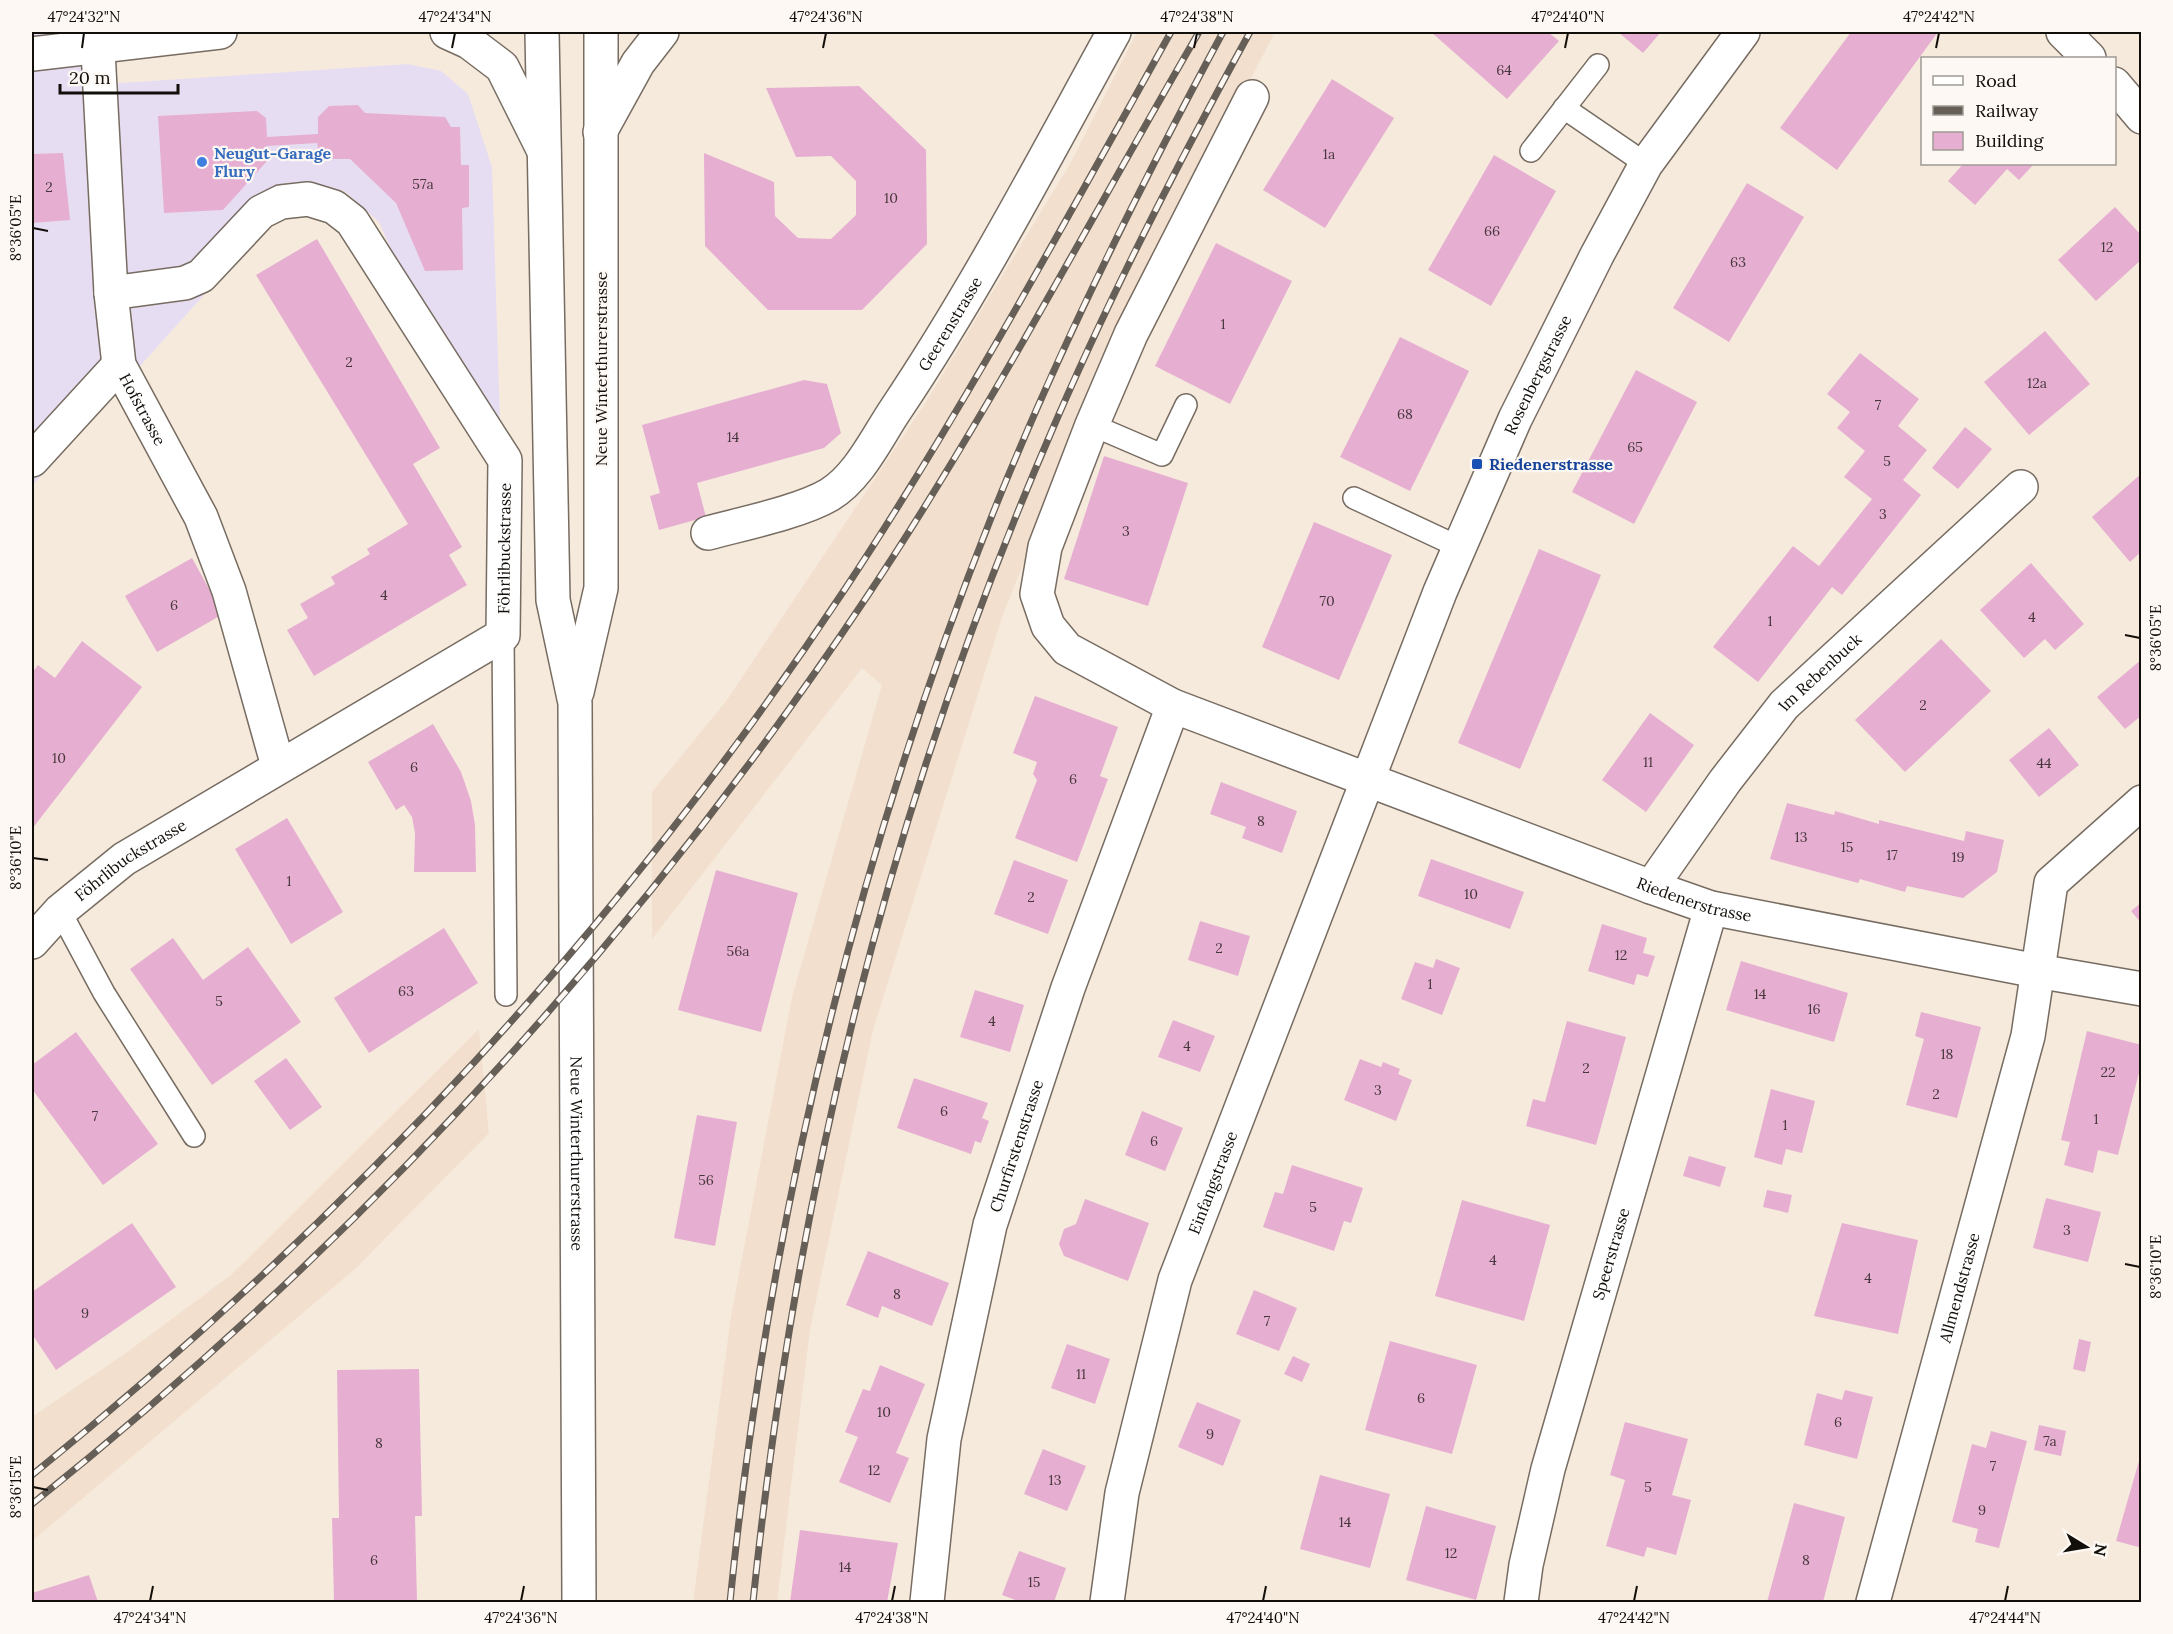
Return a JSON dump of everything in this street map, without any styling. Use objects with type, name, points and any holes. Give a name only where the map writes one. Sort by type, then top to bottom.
[{"type":"street","points":[[32,54],[97,38],[220,32]]},
{"type":"street","points":[[447,32],[469,42],[502,67],[544,150]]},
{"type":"street","name":"Neue Winterthurerstrasse","points":[[542,32],[553,600],[575,703],[579,1602]]},
{"type":"street","name":"Neue Winterthurerstrasse","points":[[575,703],[601,588],[601,32]]},
{"type":"street","points":[[600,132],[638,63],[662,32]]},
{"type":"street","name":"Geerenstrasse","points":[[708,533],[786,511],[829,495],[854,471],[913,383],[1000,243],[1114,32]]},
{"type":"street","name":"Rosenbergstrasse","points":[[1369,778],[1459,547],[1515,419],[1597,255],[1646,164],[1743,32]]},
{"type":"street","points":[[2063,32],[2089,57]]},
{"type":"street","name":"Hofstrasse","points":[[97,38],[111,293],[119,365],[201,517],[229,591],[278,766]]},
{"type":"street","points":[[2116,85],[2142,117]]},
{"type":"street","name":"Riedenerstrasse","points":[[1252,97],[1131,334],[1092,425],[1045,547],[1037,594],[1048,626],[1067,649],[1173,706],[1712,908],[2142,989]]},
{"type":"street","name":"Föhrlibuckstrasse","points":[[32,942],[60,911],[124,859],[503,635],[505,460],[352,221],[334,207],[308,199],[280,202],[261,212],[201,276],[185,283],[111,293]]},
{"type":"street","points":[[32,460],[119,365]]},
{"type":"street","name":"Im Rebenbuck","points":[[1651,887],[1725,781],[1784,705],[2022,487]]},
{"type":"street","name":"Churfirstenstrasse","points":[[927,1602],[944,1438],[990,1226],[1068,988],[1173,706]]},
{"type":"street","name":"Einfangstrasse","points":[[1107,1602],[1122,1492],[1175,1280],[1369,778]]},
{"type":"street","name":"Allmendstrasse","points":[[1873,1602],[2028,1036],[2051,883],[2142,802]]},
{"type":"street","name":"Speerstrasse","points":[[1521,1602],[1526,1565],[1548,1469],[1712,908]]},
{"type":"lane","points":[[1531,151],[1598,65]]},
{"type":"lane","points":[[1564,108],[1646,164]]},
{"type":"lane","points":[[1092,425],[1162,454],[1186,405]]},
{"type":"lane","points":[[1354,498],[1459,547]]},
{"type":"lane","points":[[503,635],[506,995]]},
{"type":"lane","points":[[60,911],[104,993],[194,1137]]},
{"type":"shaded area","points":[[32,32],[93,32],[107,84],[408,64],[441,71],[468,94],[492,167],[500,423],[415,305],[379,222],[343,190],[285,205],[32,486]]},
{"type":"shaded area","points":[[1137,32],[1275,32],[1116,338],[1003,614],[873,1030],[810,1329],[777,1602],[693,1602],[731,1316],[792,997],[882,685],[862,668],[652,939],[652,792],[727,700],[926,402],[1071,162]]},
{"type":"shaded area","points":[[479,1029],[489,1133],[355,1269],[32,1541],[32,1417],[126,1353],[231,1275]]},
{"type":"building","points":[[1431,32],[1548,32],[1559,41],[1507,99]]},
{"type":"building","points":[[1618,32],[1661,32],[1643,53]]},
{"type":"building","points":[[1851,32],[1938,32],[1837,170],[1780,128]]},
{"type":"building","points":[[1332,79],[1394,118],[1325,228],[1263,190]]},
{"type":"building","points":[[859,86],[926,150],[927,244],[862,310],[768,310],[705,246],[704,153],[774,182],[775,216],[798,238],[831,239],[856,215],[856,181],[831,156],[796,157],[766,88]]},
{"type":"building","points":[[358,105],[365,113],[445,117],[451,127],[460,127],[461,165],[469,165],[469,207],[462,208],[463,270],[425,271],[396,203],[350,159],[329,159],[318,148],[317,143],[267,146],[268,160],[223,210],[164,213],[158,116],[257,111],[266,118],[267,137],[318,134],[318,117],[329,106]]},
{"type":"building","points":[[63,153],[70,220],[32,223],[32,154]]},
{"type":"building","points":[[1494,155],[1556,191],[1491,306],[1428,270]]},
{"type":"building","points":[[1962,165],[2033,165],[2019,180],[2007,169],[1975,205],[1948,181]]},
{"type":"building","points":[[1747,183],[1804,217],[1729,342],[1673,308]]},
{"type":"building","points":[[2115,207],[2142,236],[2142,259],[2096,301],[2058,260]]},
{"type":"building","points":[[317,239],[440,448],[413,464],[462,547],[449,555],[467,585],[314,676],[287,630],[308,618],[300,604],[335,584],[331,577],[370,554],[367,549],[408,524],[256,275]]},
{"type":"building","points":[[1216,243],[1292,281],[1230,404],[1155,366]]},
{"type":"building","points":[[2045,331],[2090,384],[2029,435],[1984,382]]},
{"type":"building","points":[[1400,337],[1469,371],[1410,491],[1340,457]]},
{"type":"building","points":[[1860,353],[1919,399],[1898,426],[1927,450],[1903,480],[1921,495],[1842,595],[1832,587],[1758,682],[1713,647],[1793,546],[1819,566],[1872,499],[1844,477],[1865,451],[1837,428],[1850,412],[1827,394]]},
{"type":"building","points":[[1636,370],[1697,402],[1634,524],[1572,492]]},
{"type":"building","points":[[804,380],[827,384],[841,433],[824,448],[697,483],[706,517],[659,530],[650,496],[660,493],[642,425]]},
{"type":"building","points":[[1965,427],[1992,449],[1958,489],[1932,468]]},
{"type":"building","points":[[1104,456],[1188,483],[1148,606],[1064,579]]},
{"type":"building","points":[[2142,473],[2142,551],[2130,562],[2092,517]]},
{"type":"building","points":[[1314,522],[1392,555],[1339,680],[1262,647]]},
{"type":"building","points":[[1539,549],[1601,575],[1520,769],[1458,743]]},
{"type":"building","points":[[192,558],[223,614],[157,652],[125,596]]},
{"type":"building","points":[[2031,563],[2084,624],[2055,650],[2045,639],[2024,658],[1980,610]]},
{"type":"building","points":[[1941,639],[1991,691],[1905,772],[1855,720]]},
{"type":"building","points":[[82,641],[142,687],[32,829],[32,673],[38,665],[55,678]]},
{"type":"building","points":[[2142,659],[2142,715],[2125,729],[2097,697]]},
{"type":"building","points":[[1035,696],[1118,727],[1100,776],[1108,779],[1077,862],[1015,838],[1037,780],[1033,774],[1037,762],[1013,753]]},
{"type":"building","points":[[1650,713],[1694,745],[1646,812],[1602,780]]},
{"type":"building","points":[[433,724],[461,772],[471,801],[475,825],[476,872],[414,872],[415,833],[412,817],[404,805],[396,810],[368,762]]},
{"type":"building","points":[[2049,728],[2079,765],[2039,797],[2009,760]]},
{"type":"building","points":[[1221,782],[1297,811],[1282,853],[1242,838],[1246,827],[1210,814]]},
{"type":"building","points":[[1787,803],[1834,815],[1835,811],[1879,824],[1879,820],[1964,841],[1966,831],[2004,840],[1997,872],[1963,898],[1907,886],[1905,892],[1860,879],[1858,883],[1770,859]]},
{"type":"building","points":[[287,818],[343,912],[291,944],[235,849]]},
{"type":"building","points":[[1431,859],[1524,892],[1510,929],[1418,896]]},
{"type":"building","points":[[1014,860],[1068,880],[1048,934],[994,914]]},
{"type":"building","points":[[716,870],[798,893],[761,1032],[678,1010]]},
{"type":"building","points":[[2142,902],[2142,924],[2131,911]]},
{"type":"building","points":[[1200,921],[1250,936],[1238,976],[1188,960]]},
{"type":"building","points":[[1602,924],[1647,938],[1643,953],[1655,956],[1648,977],[1637,974],[1634,985],[1588,971]]},
{"type":"building","points":[[444,928],[478,983],[369,1053],[334,998]]},
{"type":"building","points":[[173,938],[203,980],[248,947],[301,1022],[212,1085],[130,969]]},
{"type":"building","points":[[1436,959],[1460,968],[1442,1015],[1401,999],[1415,962],[1433,968]]},
{"type":"building","points":[[1741,961],[1848,993],[1834,1042],[1726,1010]]},
{"type":"building","points":[[975,990],[1024,1005],[1010,1052],[960,1037]]},
{"type":"building","points":[[1921,1012],[1981,1027],[1957,1118],[1906,1105],[1924,1039],[1915,1036]]},
{"type":"building","points":[[1173,1020],[1215,1036],[1200,1072],[1158,1057]]},
{"type":"building","points":[[1567,1021],[1626,1037],[1596,1145],[1526,1126],[1533,1099],[1545,1102]]},
{"type":"building","points":[[2087,1031],[2142,1045],[2142,1061],[2118,1155],[2098,1150],[2093,1173],[2064,1165],[2070,1142],[2061,1140]]},
{"type":"building","points":[[76,1032],[158,1144],[103,1185],[32,1089],[32,1065]]},
{"type":"building","points":[[286,1058],[322,1107],[290,1130],[254,1081]]},
{"type":"building","points":[[1360,1059],[1381,1067],[1383,1062],[1400,1069],[1398,1074],[1412,1080],[1396,1121],[1344,1100]]},
{"type":"building","points":[[914,1078],[988,1103],[982,1118],[989,1121],[981,1143],[975,1141],[971,1154],[897,1128]]},
{"type":"building","points":[[1771,1089],[1815,1101],[1802,1153],[1786,1149],[1782,1165],[1754,1157]]},
{"type":"building","points":[[1142,1111],[1183,1128],[1165,1171],[1125,1155]]},
{"type":"building","points":[[697,1115],[737,1122],[715,1246],[674,1238]]},
{"type":"building","points":[[1689,1156],[1726,1167],[1720,1187],[1683,1176]]},
{"type":"building","points":[[1292,1165],[1363,1188],[1351,1223],[1344,1221],[1334,1251],[1263,1227],[1275,1192],[1283,1194]]},
{"type":"building","points":[[1767,1190],[1792,1195],[1788,1213],[1763,1207]]},
{"type":"building","points":[[2046,1198],[2101,1212],[2088,1262],[2033,1248]]},
{"type":"building","points":[[1085,1199],[1149,1223],[1128,1281],[1064,1256],[1059,1244],[1064,1229],[1076,1224]]},
{"type":"building","points":[[1462,1200],[1550,1225],[1524,1321],[1435,1296]]},
{"type":"building","points":[[132,1223],[176,1287],[56,1370],[32,1334],[32,1292]]},
{"type":"building","points":[[1842,1223],[1918,1240],[1898,1334],[1814,1316]]},
{"type":"building","points":[[868,1251],[949,1283],[932,1326],[882,1306],[878,1318],[846,1305]]},
{"type":"building","points":[[1254,1290],[1297,1308],[1279,1351],[1236,1334]]},
{"type":"building","points":[[2079,1339],[2091,1342],[2085,1372],[2073,1369]]},
{"type":"building","points":[[1390,1341],[1477,1365],[1452,1454],[1365,1430]]},
{"type":"building","points":[[1067,1344],[1110,1359],[1095,1404],[1051,1388]]},
{"type":"building","points":[[1293,1356],[1310,1364],[1302,1382],[1284,1374]]},
{"type":"building","points":[[880,1365],[925,1384],[896,1453],[909,1458],[890,1503],[839,1482],[858,1437],[845,1432],[863,1389],[870,1391]]},
{"type":"building","points":[[419,1369],[422,1516],[415,1516],[417,1602],[334,1602],[332,1518],[339,1518],[337,1370]]},
{"type":"building","points":[[1845,1390],[1873,1397],[1857,1459],[1804,1445],[1817,1393],[1842,1400]]},
{"type":"building","points":[[1197,1402],[1241,1420],[1223,1466],[1178,1447]]},
{"type":"building","points":[[1625,1422],[1688,1439],[1672,1495],[1691,1500],[1676,1555],[1647,1547],[1644,1557],[1606,1546],[1625,1480],[1610,1475]]},
{"type":"building","points":[[2039,1425],[2066,1431],[2061,1456],[2034,1450]]},
{"type":"building","points":[[1991,1431],[2027,1441],[1999,1548],[1975,1542],[1978,1529],[1952,1522],[1972,1444],[1986,1448]]},
{"type":"building","points":[[1043,1449],[1086,1466],[1067,1511],[1024,1494]]},
{"type":"building","points":[[2142,1454],[2142,1548],[2116,1541]]},
{"type":"building","points":[[1320,1475],[1390,1494],[1370,1568],[1300,1549]]},
{"type":"building","points":[[1794,1503],[1845,1517],[1823,1602],[1767,1602]]},
{"type":"building","points":[[1426,1506],[1496,1526],[1476,1600],[1406,1580]]},
{"type":"building","points":[[800,1530],[898,1543],[887,1602],[790,1602]]},
{"type":"building","points":[[1019,1551],[1066,1568],[1054,1602],[1021,1602],[1002,1595]]},
{"type":"building","points":[[89,1575],[98,1602],[32,1602],[32,1593]]},
{"type":"railway","points":[[32,1475],[149,1377],[262,1276],[370,1171],[474,1062],[574,950],[669,833],[760,712],[891,518],[1014,312],[1171,32]]},
{"type":"railway","points":[[32,1504],[152,1405],[267,1301],[378,1194],[484,1083],[586,968],[684,849],[777,726],[911,529],[996,388],[1199,32]]},
{"type":"railway","points":[[730,1602],[746,1462],[767,1323],[793,1185],[823,1048],[858,913],[898,778],[943,645],[1018,451],[1101,269],[1223,32]]},
{"type":"railway","points":[[753,1602],[771,1451],[794,1301],[822,1153],[856,1007],[895,862],[941,719],[992,576],[1050,435],[1145,231],[1250,32]]},
{"type":"place","name":"Neugut-Garage Flury","points":[[202,162]]},
{"type":"place","name":"Riedenerstrasse","points":[[1477,464]]}]
